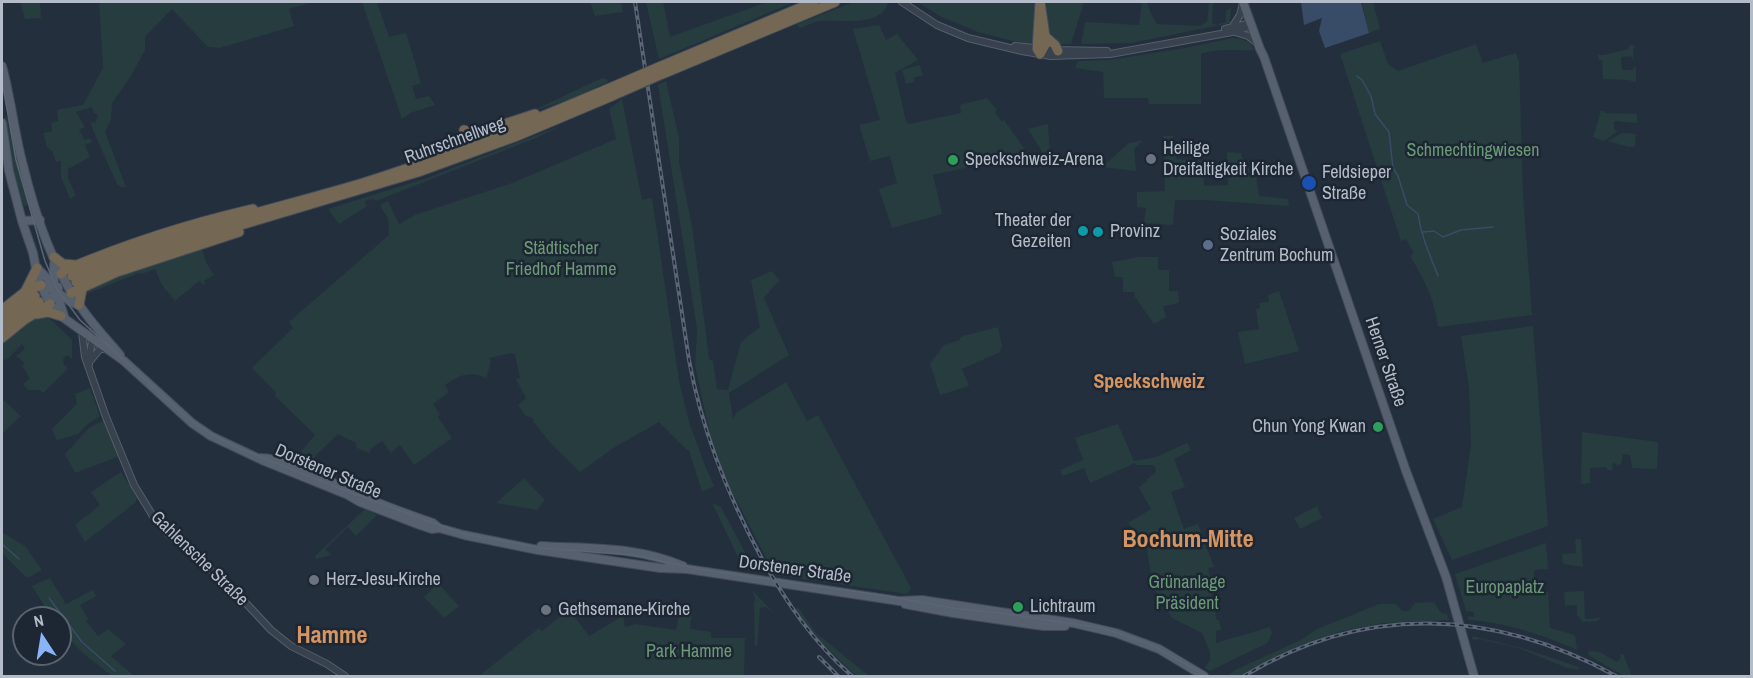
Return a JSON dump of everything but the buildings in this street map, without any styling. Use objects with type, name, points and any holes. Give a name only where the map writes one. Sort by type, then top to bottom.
[{"type":"highway","name":"Ruhrschnellweg","points":[[76,282],[164,248],[301,205],[418,172],[467,155],[814,2]]},
{"type":"highway","name":"Ruhrschnellweg","points":[[660,71],[835,2]]},
{"type":"highway","points":[[1040,2],[1046,37],[1040,51]]},
{"type":"highway","points":[[1040,2],[1040,51]]},
{"type":"highway","points":[[1046,37],[1061,53]]},
{"type":"highway","name":"Ruhrschnellweg","points":[[301,205],[455,151],[586,99],[611,92]]},
{"type":"highway","points":[[464,130],[474,134],[586,99]]},
{"type":"highway","points":[[61,274],[126,245],[193,223],[260,207],[301,205]]},
{"type":"highway","points":[[76,282],[101,278],[212,242],[301,205]]},
{"type":"highway","points":[[54,257],[63,264],[77,265]]},
{"type":"highway","points":[[2,319],[34,296],[37,268]]},
{"type":"highway","points":[[71,293],[76,282]]},
{"type":"highway","points":[[76,282],[79,305]]},
{"type":"highway","points":[[2,329],[34,296],[41,285]]},
{"type":"highway","points":[[2,310],[34,296]]},
{"type":"highway","points":[[2,338],[50,303]]},
{"type":"highway","points":[[34,314],[48,312],[63,318]]},
{"type":"main road","name":"Herner Straße","points":[[1243,2],[1264,47],[1264,57]]},
{"type":"main road","name":"Herner Straße","points":[[1248,2],[1258,44],[1446,577],[1474,676]]},
{"type":"main road","name":"Dorstener Straße","points":[[2,66],[36,221],[71,293],[124,361]]},
{"type":"main road","name":"Dorstener Straße","points":[[2,123],[9,171],[22,221],[41,285],[50,303],[63,318],[124,361],[202,430],[222,442],[260,458],[269,458],[296,467],[345,491],[421,522],[480,538],[538,550],[645,566],[687,569],[899,600],[902,603],[937,611],[986,613],[1081,626],[1142,641],[1204,676]]},
{"type":"main road","points":[[22,221],[36,221],[28,236]]},
{"type":"main road","points":[[54,257],[56,290],[63,318]]},
{"type":"main road","points":[[37,268],[56,290],[71,303],[79,305]]},
{"type":"main road","points":[[50,303],[61,274]]},
{"type":"main road","points":[[41,285],[71,293]]},
{"type":"main road","name":"Dorstener Straße","points":[[529,547],[537,545],[601,547],[656,556],[687,569]]},
{"type":"main road","points":[[645,566],[654,562],[656,556],[667,568]]},
{"type":"street","points":[[902,2],[943,28],[968,38],[997,45],[1006,44],[1061,53],[1123,51],[1253,24]]},
{"type":"street","name":"Herner Straße","points":[[1232,29],[1240,15],[1243,2]]},
{"type":"street","points":[[1232,29],[1248,36],[1258,44]]},
{"type":"street","name":"Gahlensche Straße","points":[[89,364],[89,349],[94,325]]},
{"type":"street","name":"Gahlensche Straße","points":[[82,332],[85,357],[106,417],[134,485],[156,521],[170,536],[230,586],[271,630],[291,646],[345,676]]},
{"type":"street","points":[[89,364],[100,349],[108,349]]},
{"type":"green space","points":[[20,2],[40,2],[41,18],[25,19]]},
{"type":"green space","points":[[99,2],[314,2],[289,9],[294,26],[220,48],[208,47],[172,9],[145,37],[145,50],[131,76],[112,103],[111,119],[105,132],[126,187],[117,184],[92,128],[91,122],[95,123],[98,115],[94,113],[92,107],[76,112],[85,127],[79,130],[85,140],[90,138],[92,142],[85,145],[90,157],[68,169],[68,179],[76,195],[70,199],[61,177],[61,161],[56,162],[52,151],[47,147],[43,133],[52,131],[51,123],[58,121],[57,110],[83,105],[103,68]]},
{"type":"green space","points":[[362,2],[377,2],[389,37],[406,33],[421,83],[412,86],[416,99],[429,96],[435,105],[410,113],[402,119]]},
{"type":"green space","points":[[590,2],[621,2],[623,12],[595,16]]},
{"type":"green space","points":[[646,2],[663,2],[670,37],[767,2],[794,2],[659,59]]},
{"type":"green space","points":[[854,2],[888,2],[878,16],[869,19],[818,21],[799,28],[797,24]]},
{"type":"green space","points":[[917,2],[1084,2],[1071,44],[1025,44],[978,32],[942,17]]},
{"type":"green space","points":[[1142,2],[1147,2],[1157,24],[1200,26],[1207,22],[1209,2],[1213,2],[1212,23],[1216,25],[1226,22],[1226,10],[1231,8],[1230,23],[1132,43],[1081,44],[1087,22],[1139,25]]},
{"type":"green space","points":[[1362,2],[1373,2],[1380,29],[1369,33]]},
{"type":"green space","points":[[879,25],[886,40],[897,34],[918,60],[895,73],[906,121],[909,124],[961,113],[960,105],[987,98],[997,110],[995,112],[1002,122],[1004,120],[1028,154],[933,175],[942,214],[892,228],[879,189],[897,183],[890,156],[870,161],[859,125],[880,120],[853,29]]},
{"type":"green space","points":[[1233,38],[1243,40],[1254,50],[1220,50],[1201,54],[1201,104],[1149,104],[1148,98],[1104,98],[1103,72],[1075,68],[1078,61],[1109,60]]},
{"type":"green space","name":"Schmechtingwiesen","points":[[1380,41],[1388,64],[1398,71],[1476,44],[1483,63],[1516,53],[1519,62],[1523,195],[1532,315],[1438,327],[1428,290],[1410,256],[1414,253],[1406,239],[1401,241],[1340,54]]},
{"type":"green space","points":[[1634,45],[1633,58],[1636,64],[1631,56],[1621,57],[1622,70],[1632,70],[1636,66],[1636,82],[1603,79],[1602,60],[1599,60],[1598,55],[1629,49],[1629,46]]},
{"type":"green space","points":[[920,65],[923,75],[913,78],[914,82],[906,84],[902,70]]},
{"type":"green space","points":[[602,78],[607,79],[608,82],[572,98],[528,113]]},
{"type":"green space","points":[[666,81],[679,138],[679,162],[693,232],[709,359],[713,361],[717,389],[728,390],[741,342],[760,327],[751,280],[772,271],[780,281],[764,298],[789,355],[729,393],[733,419],[737,412],[786,382],[807,421],[818,415],[911,588],[907,594],[775,575],[725,478],[710,434],[695,366],[697,329],[658,85]]},
{"type":"green space","name":"Städtischer Friedhof Hamme","points":[[622,99],[642,200],[652,198],[679,381],[689,422],[714,486],[702,492],[689,450],[659,422],[615,447],[580,472],[552,445],[533,421],[534,419],[525,415],[518,405],[526,398],[516,379],[520,378],[515,355],[512,353],[489,358],[491,362],[486,378],[469,374],[445,385],[449,392],[433,404],[440,414],[438,417],[452,438],[414,465],[400,445],[391,453],[382,441],[369,453],[357,448],[356,443],[338,434],[315,456],[311,468],[293,461],[315,435],[275,396],[276,393],[252,368],[293,328],[289,322],[389,235],[388,219],[380,205],[388,201],[399,224],[415,215],[512,183],[616,139],[609,109]]},
{"type":"green space","points":[[1601,111],[1637,114],[1637,123],[1614,121],[1614,130],[1618,131],[1604,141],[1593,137]]},
{"type":"green space","points":[[11,116],[31,204],[24,206],[11,166],[3,118]]},
{"type":"green space","points":[[1048,124],[1051,166],[1028,129]]},
{"type":"green space","points":[[562,125],[536,138],[376,201],[373,199],[365,201],[366,205],[370,204],[339,224],[328,209],[427,178]]},
{"type":"green space","points":[[1622,133],[1636,134],[1635,146],[1629,147],[1608,141]]},
{"type":"green space","points":[[1163,136],[1173,136],[1176,159],[1203,161],[1204,186],[1228,185],[1227,152],[1241,153],[1243,159],[1256,174],[1259,196],[1288,199],[1289,206],[1175,200],[1173,225],[1144,223],[1146,208],[1137,207],[1137,192],[1165,191]]},
{"type":"green space","points":[[1143,140],[1134,149],[1136,171],[1102,167],[1129,143]]},
{"type":"green space","points":[[201,248],[214,275],[204,281],[203,285],[199,281],[175,301],[162,285],[155,269],[86,294],[84,292],[99,283]]},
{"type":"green space","points":[[1139,257],[1158,257],[1158,270],[1169,270],[1169,291],[1178,291],[1179,303],[1163,306],[1166,317],[1154,324],[1135,297],[1134,292],[1123,292],[1123,277],[1115,277],[1112,262]]},
{"type":"green space","points":[[1279,291],[1299,351],[1245,364],[1238,332],[1259,329],[1256,309],[1260,308],[1260,303],[1269,302],[1268,295]]},
{"type":"green space","points":[[46,315],[72,340],[72,359],[67,355],[63,359],[68,369],[43,393],[40,390],[28,390],[23,384],[30,378],[22,366],[25,363],[16,356],[25,349],[22,344],[7,360],[2,362],[2,343],[36,316]]},
{"type":"green space","points":[[1533,326],[1548,526],[1452,560],[1433,519],[1462,507],[1471,445],[1469,388],[1461,336]]},
{"type":"green space","points":[[998,327],[1002,346],[1000,352],[962,369],[969,386],[940,395],[930,364],[944,345],[960,340],[959,338],[963,336]]},
{"type":"green space","points":[[90,388],[100,416],[78,434],[57,440],[52,429],[77,404],[75,394]]},
{"type":"green space","points":[[2,399],[21,416],[2,434]]},
{"type":"green space","points":[[105,420],[120,456],[75,473],[65,454],[90,427]]},
{"type":"green space","name":"Grünanlage Präsident","points":[[1118,424],[1134,461],[1156,457],[1187,443],[1191,450],[1174,459],[1185,487],[1171,492],[1184,529],[1198,524],[1214,567],[1208,568],[1211,580],[1208,581],[1216,619],[1219,620],[1221,630],[1216,631],[1216,643],[1270,627],[1272,633],[1267,643],[1210,671],[1205,668],[1210,660],[1210,652],[1202,633],[1172,618],[1153,587],[1146,543],[1128,523],[1151,509],[1139,488],[1156,471],[1154,465],[1136,465],[1135,463],[1090,483],[1084,468],[1063,476],[1060,470],[1083,460],[1075,438]]},
{"type":"green space","points":[[1582,432],[1658,442],[1657,469],[1632,468],[1630,455],[1623,454],[1621,464],[1617,465],[1613,462],[1612,470],[1607,470],[1606,467],[1590,468],[1590,483],[1581,484]]},
{"type":"green space","points":[[121,472],[137,498],[136,502],[85,542],[75,525],[100,505],[91,492]]},
{"type":"green space","points":[[524,478],[545,500],[537,510],[496,503]]},
{"type":"green space","points":[[712,503],[721,507],[746,554],[749,569],[753,568],[756,574],[753,571],[737,568],[738,557]]},
{"type":"green space","points":[[1317,506],[1322,518],[1300,529],[1294,518]]},
{"type":"green space","points":[[365,509],[377,515],[356,536],[348,527],[325,549],[331,555],[316,559],[315,556]]},
{"type":"green space","points":[[2,532],[25,546],[42,570],[27,578],[2,553]]},
{"type":"green space","points":[[1575,539],[1581,539],[1583,567],[1563,564],[1562,554],[1576,553]]},
{"type":"green space","name":"Europaplatz","points":[[1546,543],[1548,569],[1534,570],[1534,592],[1548,592],[1550,628],[1575,635],[1577,650],[1523,630],[1495,623],[1468,620],[1468,616],[1474,617],[1474,612],[1466,611],[1455,574]]},
{"type":"green space","points":[[50,578],[66,604],[93,590],[96,596],[80,605],[88,619],[86,621],[98,636],[108,629],[126,644],[111,656],[134,676],[112,676],[85,655],[72,642],[72,606],[44,606],[32,586]]},
{"type":"green space","points":[[438,583],[459,606],[444,618],[424,597]]},
{"type":"green space","points":[[752,590],[773,612],[765,607],[760,608],[755,647],[754,601],[756,601]]},
{"type":"green space","points":[[1584,591],[1585,619],[1602,618],[1597,621],[1583,622],[1577,615],[1577,605],[1565,606],[1564,592]]},
{"type":"green space","points":[[1434,602],[1441,613],[1447,614],[1449,620],[1383,623],[1342,631],[1290,650],[1239,676],[1228,676],[1235,670],[1303,639],[1315,630],[1379,604],[1396,604],[1401,610],[1409,611],[1415,603]]},
{"type":"green space","points":[[798,607],[816,633],[869,676],[857,676],[840,661],[795,609]]},
{"type":"green space","name":"Park Hamme","points":[[569,609],[589,636],[623,616],[625,627],[636,624],[675,630],[679,611],[692,613],[690,629],[711,632],[711,638],[745,638],[744,676],[479,676],[539,628],[542,631]]},
{"type":"green space","points":[[1472,636],[1525,649],[1579,667],[1580,670],[1567,668],[1521,649],[1480,639],[1473,640]]},
{"type":"green space","points":[[1589,651],[1600,652],[1617,662],[1623,654],[1632,676],[1624,676],[1588,655]]},
{"type":"water","points":[[1301,2],[1361,2],[1369,33],[1325,48],[1319,31],[1322,18],[1304,25]]},
{"type":"waterway","points":[[1357,76],[1362,80],[1371,96],[1375,114],[1389,132],[1393,168],[1398,176],[1407,205],[1418,214],[1438,276]]},
{"type":"waterway","points":[[1423,232],[1434,231],[1443,237],[1461,230],[1493,227]]},
{"type":"waterway","points":[[2,544],[19,559]]},
{"type":"waterway","points":[[49,598],[82,642],[115,671]]},
{"type":"tram line","points":[[2,80],[16,160],[45,261],[57,289],[80,320],[184,415],[211,434],[236,447],[464,534],[542,548],[633,555],[704,570],[887,596],[958,609],[1102,628],[1150,644],[1207,676]]},
{"type":"railway","points":[[635,2],[689,360],[701,412],[717,462],[737,510],[770,574],[813,635],[852,676]]},
{"type":"railway","points":[[1244,676],[1290,652],[1336,636],[1383,626],[1430,624],[1477,627],[1523,637],[1570,654],[1616,676]]},
{"type":"railway","points":[[819,657],[838,676]]},
{"type":"place","name":"Heilige Dreifaltigkeit Kirche","points":[[1151,159]]},
{"type":"place","name":"Speckschweiz-Arena","points":[[953,160]]},
{"type":"place","name":"Feldsieper Straße","points":[[1309,183]]},
{"type":"place","name":"Theater der Gezeiten","points":[[1083,231]]},
{"type":"place","name":"Provinz","points":[[1098,232]]},
{"type":"place","name":"Soziales Zentrum Bochum","points":[[1208,245]]},
{"type":"place","name":"Chun Yong Kwan","points":[[1378,427]]},
{"type":"place","name":"Herz-Jesu-Kirche","points":[[314,580]]},
{"type":"place","name":"Lichtraum","points":[[1018,607]]},
{"type":"place","name":"Gethsemane-Kirche","points":[[546,610]]},
{"type":"district","name":"Speckschweiz","points":[[1149,383]]},
{"type":"district","name":"Bochum-Mitte","points":[[1188,541]]},
{"type":"district","name":"Hamme","points":[[332,637]]}]
